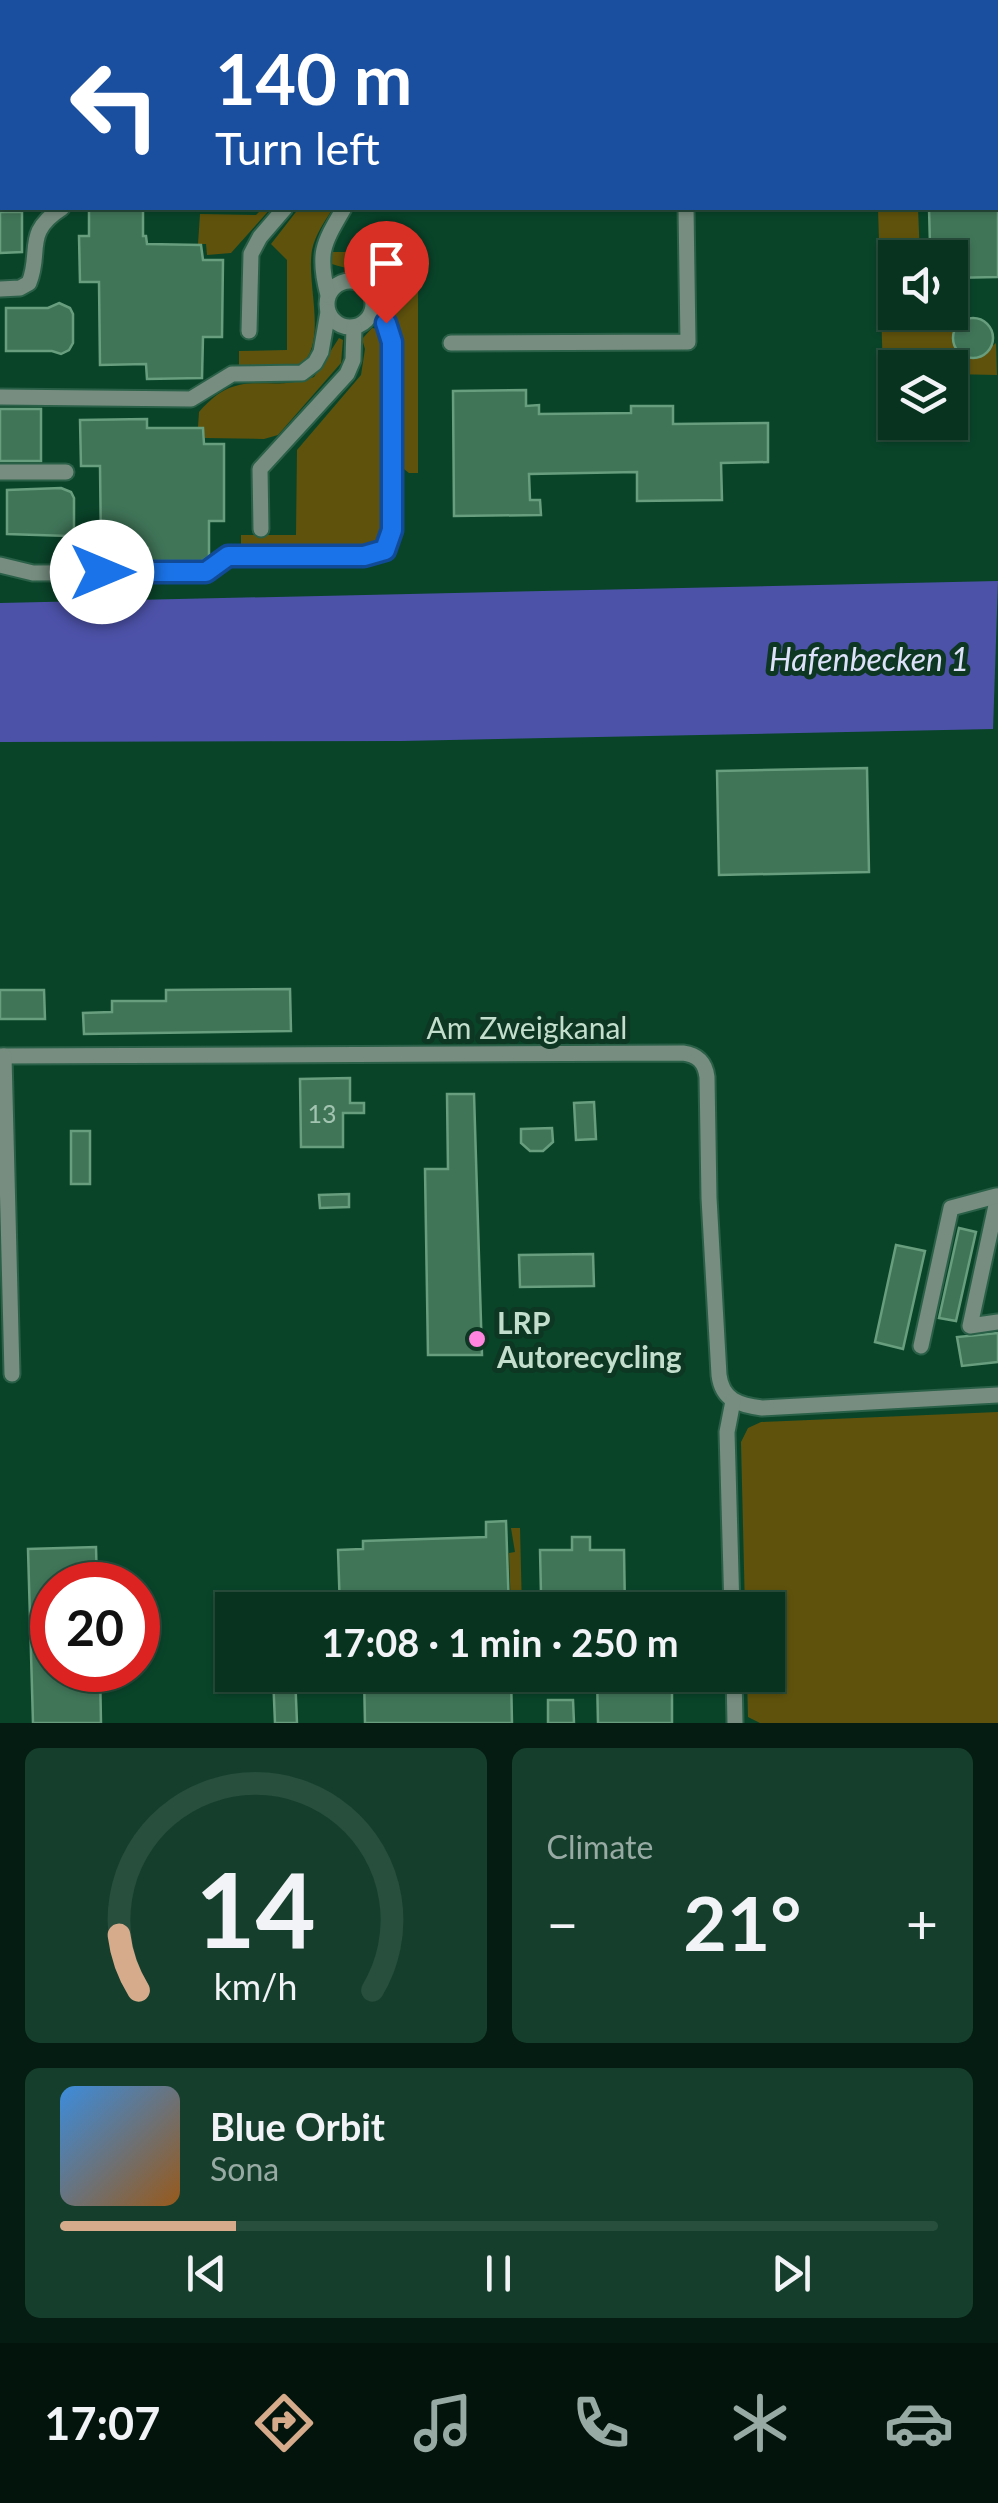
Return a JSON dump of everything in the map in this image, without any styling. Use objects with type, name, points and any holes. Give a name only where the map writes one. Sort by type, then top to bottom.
[{"type":"street","points":[[0,289],[22,287],[30,282],[34,240],[55,210]]},
{"type":"street","points":[[249,332],[251,254],[260,237],[284,210]]},
{"type":"street","points":[[0,396],[192,399],[232,374],[300,373],[310,369],[319,357],[328,303],[321,251],[343,210]]},
{"type":"street","points":[[451,343],[688,342],[686,210]]},
{"type":"street","points":[[358,282],[371,293],[372,311],[364,323],[354,327],[338,324],[328,303],[339,283],[358,282]]},
{"type":"street","points":[[0,566],[33,572],[206,572],[228,556],[364,556],[385,550],[392,530],[392,337],[386,323],[372,311]]},
{"type":"street","points":[[260,529],[260,468],[347,374],[354,327]]},
{"type":"street","points":[[0,472],[66,472]]},
{"type":"street","name":"Am Zweigkanal","points":[[12,1374],[2,1056],[694,1056],[704,1064],[707,1077],[708,1198],[718,1375],[722,1391],[733,1401],[727,1432],[731,1592]]},
{"type":"street","points":[[920,1346],[951,1208],[997,1196],[970,1326],[998,1322]]},
{"type":"street","points":[[733,1401],[762,1408],[998,1394]]},
{"type":"street","points":[[734,1692],[735,1723]]},
{"type":"shaded area","points":[[269,210],[231,253],[207,255],[206,244],[198,244],[200,214],[256,215]]},
{"type":"shaded area","points":[[297,210],[332,210],[312,250],[315,327],[309,354],[301,365],[239,366],[239,351],[287,350],[287,260],[271,244]]},
{"type":"shaded area","points":[[878,210],[918,210],[919,240],[879,240]]},
{"type":"shaded area","points":[[329,252],[418,252],[418,473],[409,473],[400,466],[400,365],[392,312],[383,292],[370,277],[332,264]]},
{"type":"shaded area","points":[[372,328],[380,329],[385,343],[381,347],[385,349],[385,528],[380,541],[368,549],[241,550],[241,535],[296,535],[297,450],[361,375],[365,349],[362,339]]},
{"type":"shaded area","points":[[882,330],[955,330],[953,341],[957,350],[882,350]]},
{"type":"shaded area","points":[[339,338],[343,340],[341,363],[278,435],[264,439],[205,438],[203,428],[198,427],[199,412],[214,397],[241,385],[297,382],[314,377]]},
{"type":"shaded area","points":[[996,343],[997,375],[968,374],[968,357],[978,358]]},
{"type":"shaded area","points":[[998,1412],[998,1723],[760,1723],[748,1717],[747,1692],[785,1692],[785,1592],[745,1592],[741,1442],[748,1428],[761,1422]]},
{"type":"shaded area","points":[[511,1528],[520,1528],[522,1592],[510,1592],[509,1553],[515,1552]]},
{"type":"water","name":"Hafenbecken 1","points":[[998,581],[993,729],[401,741],[0,742],[0,603]]},
{"type":"building","points":[[89,210],[143,210],[143,236],[147,244],[201,245],[203,260],[223,260],[222,337],[203,337],[202,378],[147,379],[146,364],[100,365],[99,282],[80,282],[79,236],[89,236]]},
{"type":"building","points":[[929,210],[998,210],[998,277],[968,278],[968,240],[930,240]]},
{"type":"building","points":[[0,212],[22,212],[22,252],[0,253]]},
{"type":"building","points":[[59,303],[73,314],[73,343],[69,350],[61,354],[6,351],[6,308],[48,308]]},
{"type":"building","points":[[968,319],[981,320],[991,330],[991,346],[981,356],[968,357],[968,350],[958,350],[955,346],[955,330],[968,330]]},
{"type":"building","points":[[526,390],[526,406],[539,405],[539,414],[631,413],[631,406],[673,406],[673,424],[768,423],[768,462],[721,463],[722,500],[637,501],[637,472],[529,474],[530,500],[540,500],[541,515],[454,516],[453,391]]},
{"type":"building","points":[[0,409],[41,409],[41,461],[0,461]]},
{"type":"building","points":[[147,419],[147,428],[203,428],[204,444],[224,444],[224,521],[209,521],[209,556],[202,561],[148,561],[148,548],[101,548],[100,466],[81,466],[80,420]]},
{"type":"building","points":[[61,488],[74,498],[74,528],[68,536],[7,534],[7,490]]},
{"type":"building","points":[[867,768],[869,872],[719,875],[717,771]]},
{"type":"building","points":[[290,989],[291,1031],[84,1034],[83,1013],[112,1012],[112,1001],[166,1001],[166,990]]},
{"type":"building","points":[[0,990],[44,990],[45,1019],[0,1019]]},
{"type":"building","points":[[350,1078],[350,1103],[364,1103],[364,1113],[343,1113],[343,1147],[301,1147],[300,1079]]},
{"type":"building","points":[[447,1094],[474,1094],[482,1355],[428,1355],[425,1169],[448,1169]]},
{"type":"building","points":[[594,1102],[596,1139],[576,1140],[574,1103]]},
{"type":"building","points":[[552,1128],[553,1142],[543,1151],[530,1151],[521,1143],[521,1129]]},
{"type":"building","points":[[71,1131],[90,1131],[90,1184],[71,1184]]},
{"type":"building","points":[[349,1194],[349,1207],[320,1208],[319,1195]]},
{"type":"building","points":[[959,1228],[976,1232],[956,1321],[939,1318]]},
{"type":"building","points":[[896,1245],[925,1251],[903,1349],[875,1342]]},
{"type":"building","points":[[593,1254],[594,1286],[520,1287],[519,1255]]},
{"type":"building","points":[[998,1333],[998,1362],[962,1366],[957,1337]]},
{"type":"building","points":[[506,1521],[508,1592],[339,1592],[338,1550],[363,1549],[363,1541],[486,1537],[486,1522]]},
{"type":"building","points":[[572,1537],[590,1537],[590,1550],[624,1550],[625,1592],[541,1592],[540,1550],[572,1550]]},
{"type":"building","points":[[96,1547],[96,1562],[30,1562],[30,1619],[28,1549]]},
{"type":"building","points":[[32,1692],[100,1692],[101,1723],[33,1723]]},
{"type":"building","points":[[274,1692],[296,1692],[297,1723],[275,1723]]},
{"type":"building","points":[[364,1692],[511,1692],[512,1723],[365,1723]]},
{"type":"building","points":[[597,1692],[672,1692],[672,1723],[598,1723]]},
{"type":"building","points":[[548,1700],[573,1700],[574,1723],[548,1723]]},
{"type":"place","name":"LRP Autorecycling","points":[[477,1339]]},
{"type":"route","points":[[102,572],[206,572],[228,556],[364,556],[385,550],[392,530],[392,342],[386,323]]}]
